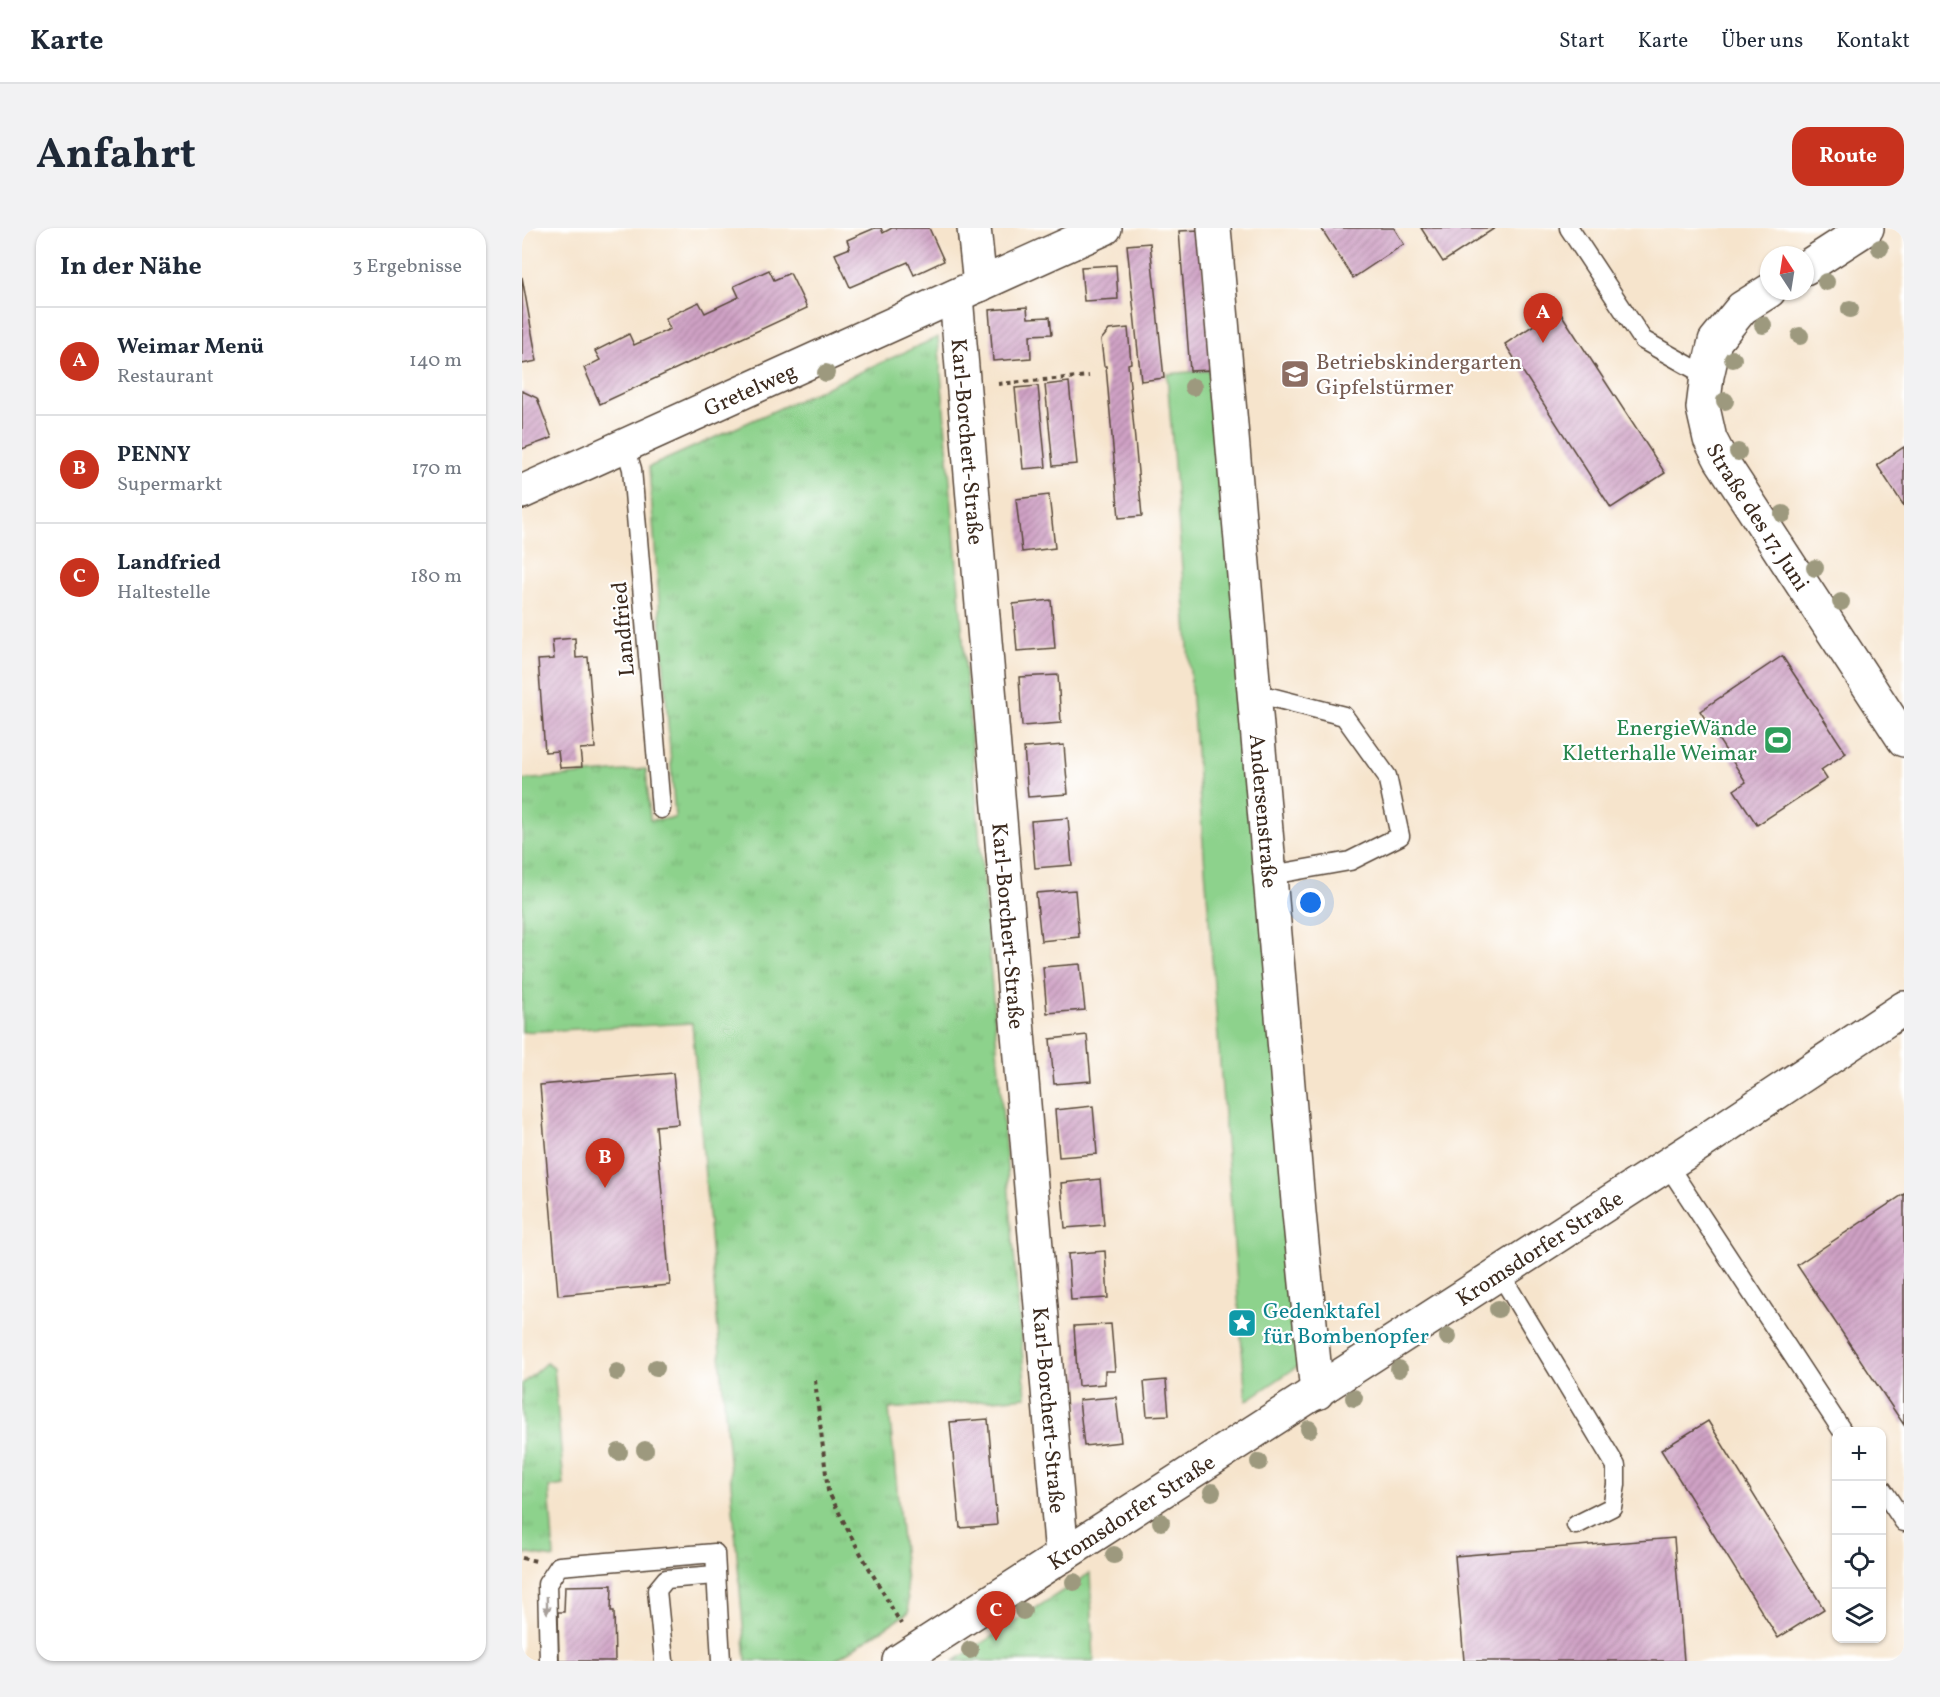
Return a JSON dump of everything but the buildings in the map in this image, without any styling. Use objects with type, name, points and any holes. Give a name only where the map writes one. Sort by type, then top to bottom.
[{"type":"street","name":"Karl-Borchert-Straße","points":[[974,228],[968,290],[1062,1556]]},
{"type":"street","points":[[968,290],[1105,228]]},
{"type":"street","name":"Andersenstraße","points":[[1214,228],[1299,1213],[1317,1393]]},
{"type":"street","points":[[1814,262],[1867,228]]},
{"type":"street","name":"Gretelweg","points":[[522,492],[968,290]]},
{"type":"street","name":"Straße des 17. Juni","points":[[1760,297],[1742,308],[1715,340],[1703,408],[1710,439],[1721,460],[1904,740]]},
{"type":"street","name":"Kromsdorfer Straße","points":[[908,1655],[1317,1393],[1499,1272],[1793,1083],[1904,1008]]},
{"type":"lane","points":[[1569,228],[1643,340],[1707,376]]},
{"type":"lane","name":"Landfried","points":[[625,446],[632,468],[661,809]]},
{"type":"lane","points":[[1255,693],[1344,716],[1386,776],[1400,836],[1350,861],[1270,875]]},
{"type":"lane","points":[[1667,1164],[1840,1427]]},
{"type":"lane","points":[[1499,1272],[1616,1466],[1616,1485],[1612,1507],[1576,1525]]},
{"type":"lane","points":[[1886,1496],[1904,1522]]},
{"type":"lane","points":[[549,1661],[547,1584],[559,1566],[715,1553],[721,1661]]},
{"type":"lane","points":[[664,1661],[657,1590],[666,1579],[715,1575]]},
{"type":"path","points":[[998,384],[1089,376]]},
{"type":"path","points":[[815,1380],[828,1491],[908,1655]]},
{"type":"green space","points":[[938,337],[1026,1397],[889,1409],[909,1612],[834,1661],[746,1661],[692,1023],[522,1032],[522,780],[646,769],[650,820],[675,818],[649,467]]},
{"type":"green space","points":[[1212,370],[1313,1356],[1246,1401],[1167,374]]},
{"type":"green space","points":[[546,1363],[554,1368],[564,1485],[549,1487],[554,1558],[522,1553],[522,1384]]},
{"type":"green space","points":[[1090,1573],[1094,1661],[954,1661]]},
{"type":"place","name":"Weimar Menü","points":[[1543,343]]},
{"type":"place","name":"Betriebskindergarten Gipfelstürmer","points":[[1295,374]]},
{"type":"place","name":"EnergieWände Kletterhalle Weimar","points":[[1778,740]]},
{"type":"place","name":"PENNY","points":[[605,1188]]},
{"type":"place","name":"Gedenktafel für Bombenopfer","points":[[1242,1323]]},
{"type":"place","name":"Landfried","points":[[996,1641]]}]
